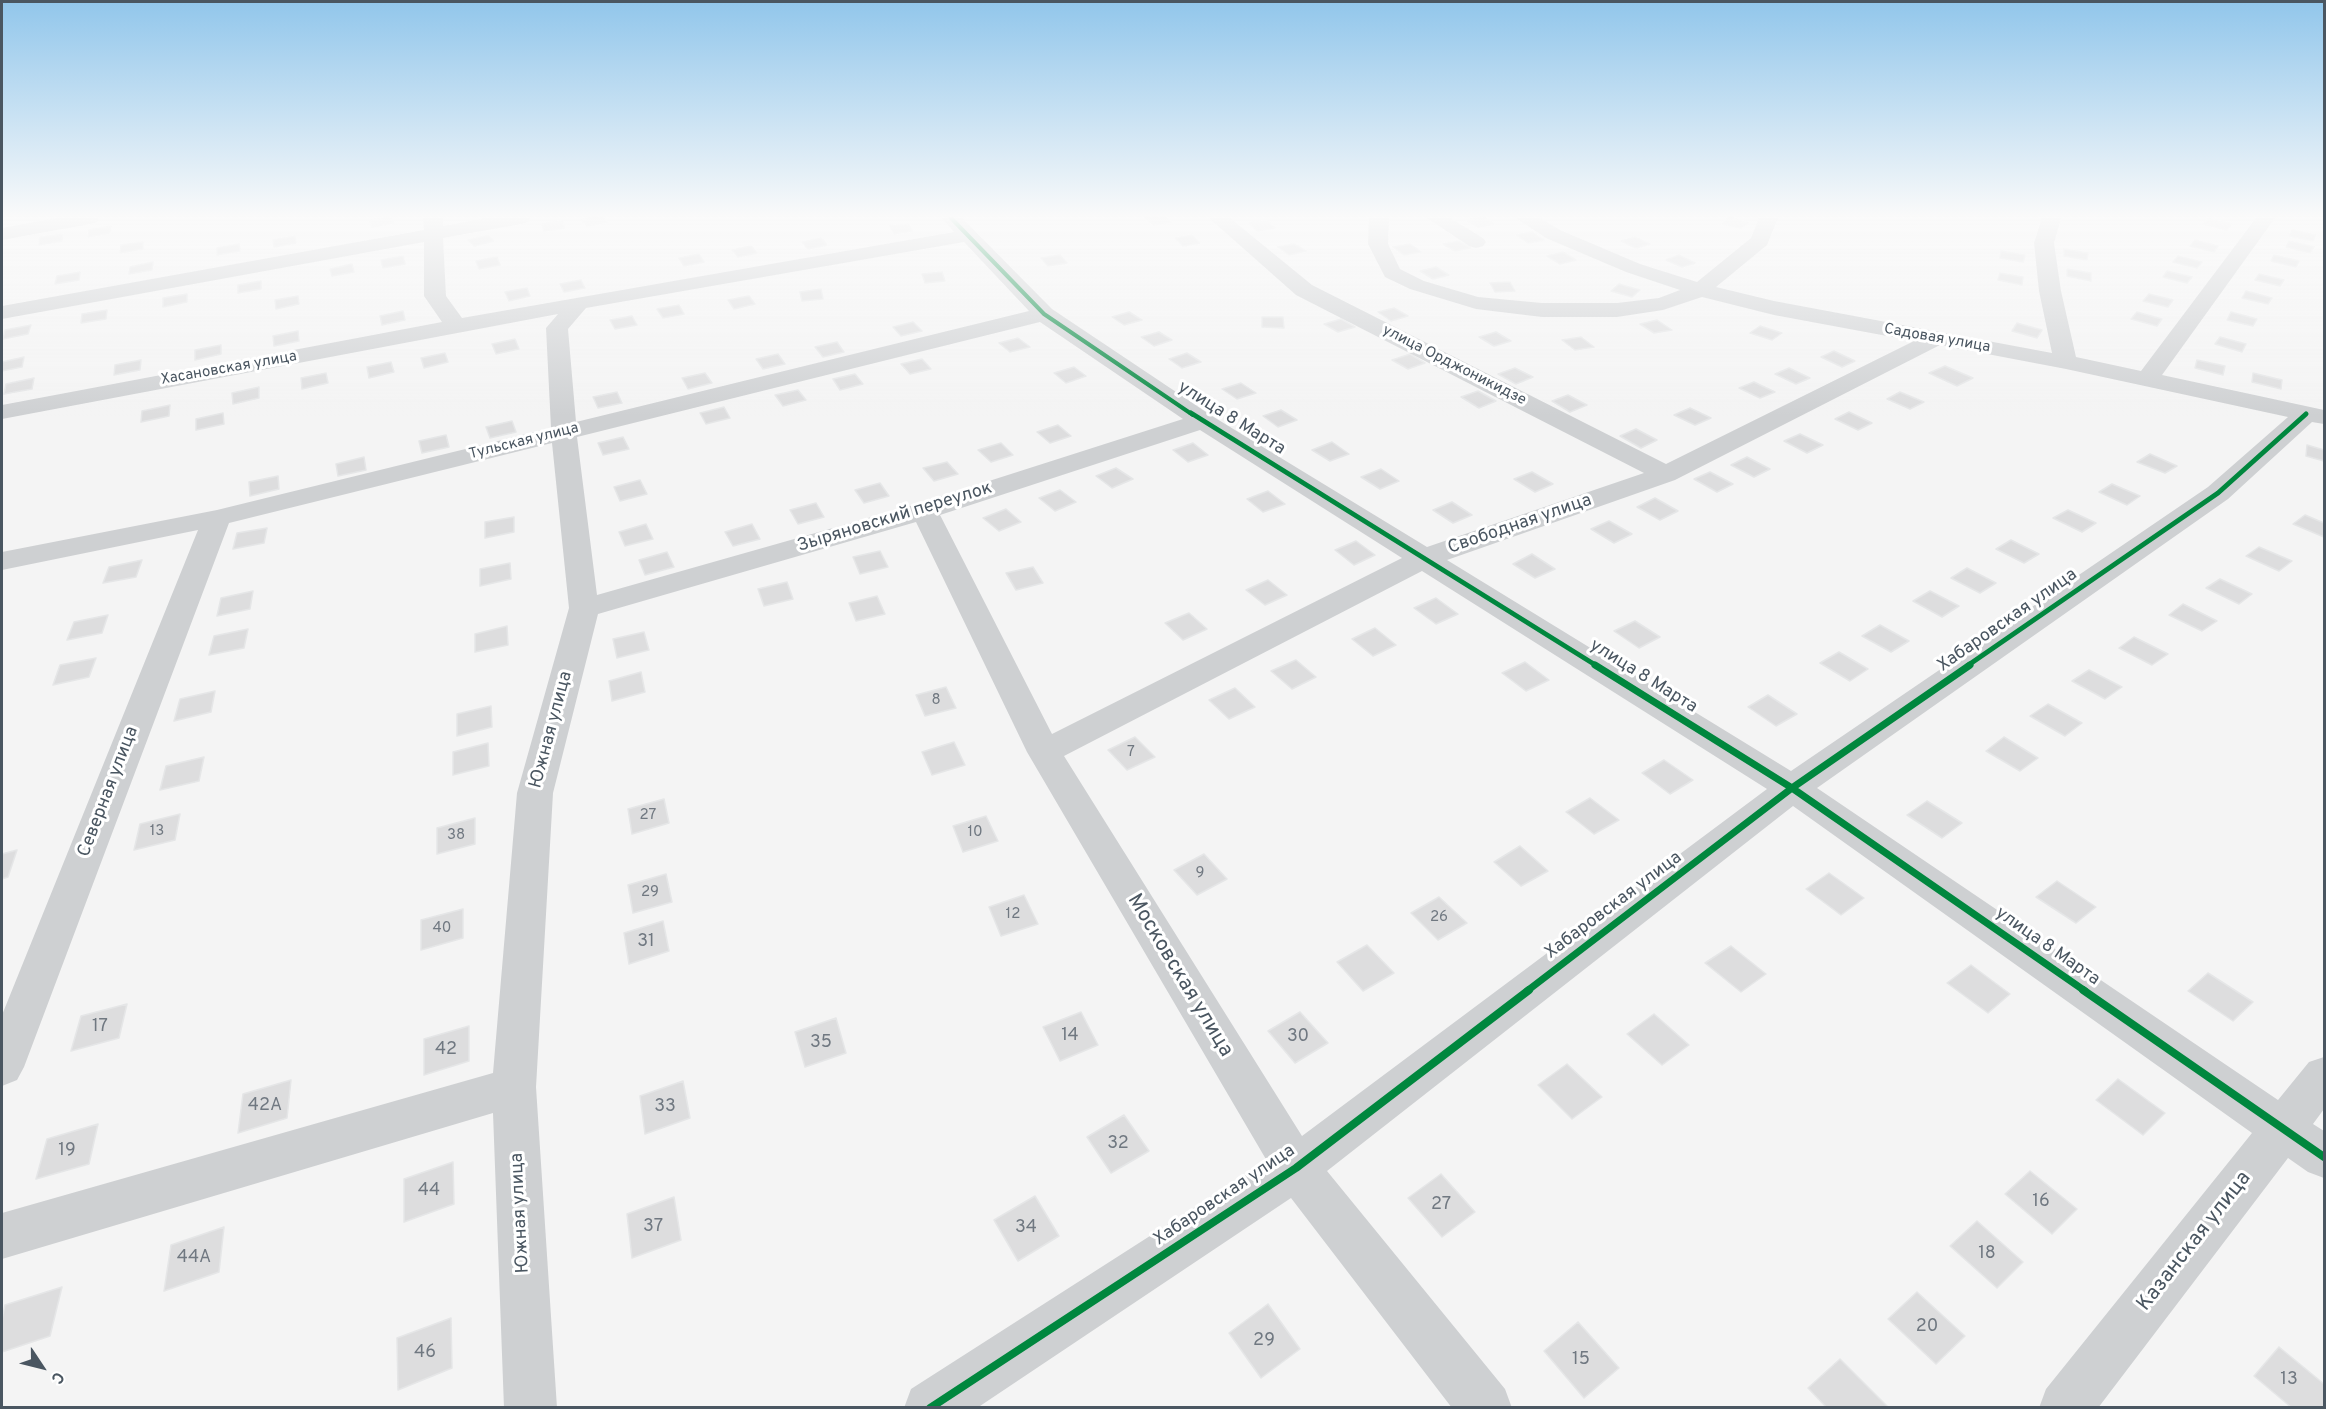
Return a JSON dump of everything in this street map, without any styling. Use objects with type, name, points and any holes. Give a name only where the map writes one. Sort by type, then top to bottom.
[{"type":"street","points":[[2,312],[144,284]]},
{"type":"street","points":[[435,284],[435,296],[457,327],[675,284]]},
{"type":"street","name":"улица 8 Марта","points":[[1014,284],[1044,314],[1203,421],[1792,788],[2325,1157]]},
{"type":"street","name":"улица Орджоникидзе","points":[[1297,284],[1304,290],[1666,474]]},
{"type":"street","points":[[1414,284],[1476,303],[1542,310],[1617,310],[1663,304],[1700,290],[1708,284]]},
{"type":"street","name":"Садовая улица","points":[[1681,284],[1774,308],[2066,362],[2315,416]]},
{"type":"street","points":[[2049,284],[2066,362]]},
{"type":"street","points":[[2146,380],[2217,284]]},
{"type":"street","name":"Южная улица","points":[[531,1407],[514,1088],[535,793],[584,608],[564,432],[557,328],[579,303]]},
{"type":"street","name":"Тульская улица","points":[[2,561],[217,518],[1044,314]]},
{"type":"street","name":"Хасановская улица","points":[[2,412],[457,327]]},
{"type":"street","name":"Свободная улица","points":[[1044,752],[1424,558],[1666,474],[1935,339]]},
{"type":"street","name":"Хабаровская улица","points":[[930,1407],[1296,1168],[1792,788],[2218,494],[2315,416]]},
{"type":"street","name":"Зыряновский переулок","points":[[584,608],[924,511],[1203,421]]},
{"type":"street","name":"Московская улица","points":[[924,511],[1044,752],[1296,1168],[1486,1407]]},
{"type":"street","name":"Северная улица","points":[[2,1067],[217,518]]},
{"type":"street","name":"Казанская улица","points":[[2065,1407],[2325,1076]]},
{"type":"street","points":[[2,1236],[514,1088]]},
{"type":"building","points":[[261,284],[261,289],[238,293],[238,285]]},
{"type":"building","points":[[560,284],[583,284],[585,288],[564,292]]},
{"type":"building","points":[[1490,284],[1511,284],[1515,291],[1495,292]]},
{"type":"building","points":[[1619,284],[1640,290],[1632,297],[1611,291]]},
{"type":"building","points":[[527,288],[530,296],[509,301],[505,292]]},
{"type":"building","points":[[821,289],[823,299],[802,301],[800,292]]},
{"type":"building","points":[[2246,291],[2272,298],[2268,304],[2242,298]]},
{"type":"building","points":[[187,294],[187,302],[163,307],[163,298]]},
{"type":"building","points":[[2149,294],[2173,300],[2168,307],[2143,301]]},
{"type":"building","points":[[298,296],[299,304],[276,309],[275,300]]},
{"type":"building","points":[[749,296],[755,304],[734,309],[728,300]]},
{"type":"building","points":[[679,305],[684,314],[663,318],[657,309]]},
{"type":"building","points":[[1394,308],[1408,316],[1391,321],[1378,312]]},
{"type":"building","points":[[107,310],[106,319],[81,323],[82,314]]},
{"type":"building","points":[[403,311],[405,320],[382,325],[380,316]]},
{"type":"building","points":[[1129,312],[1142,320],[1124,325],[1112,317]]},
{"type":"building","points":[[2137,312],[2162,319],[2157,326],[2131,319]]},
{"type":"building","points":[[2231,312],[2257,319],[2253,326],[2227,320]]},
{"type":"building","points":[[632,316],[637,325],[615,329],[610,320]]},
{"type":"building","points":[[1262,317],[1283,317],[1284,328],[1262,327]]},
{"type":"building","points":[[1341,319],[1355,327],[1338,332],[1324,324]]},
{"type":"building","points":[[1657,320],[1672,330],[1654,333],[1640,324]]},
{"type":"building","points":[[913,322],[922,331],[901,336],[893,327]]},
{"type":"building","points":[[2017,323],[2042,330],[2037,338],[2012,331]]},
{"type":"building","points":[[31,325],[28,334],[3,339],[5,330]]},
{"type":"building","points":[[1760,326],[1782,333],[1772,340],[1750,333]]},
{"type":"building","points":[[298,331],[299,341],[274,346],[273,336]]},
{"type":"building","points":[[1159,332],[1172,340],[1154,346],[1141,337]]},
{"type":"building","points":[[1496,332],[1511,341],[1494,346],[1479,337]]},
{"type":"building","points":[[1581,337],[1594,347],[1575,350],[1562,340]]},
{"type":"building","points":[[2220,337],[2246,344],[2242,352],[2215,344]]},
{"type":"building","points":[[1018,338],[1030,347],[1010,352],[999,343]]},
{"type":"building","points":[[515,339],[519,349],[496,354],[492,344]]},
{"type":"building","points":[[837,342],[844,352],[823,357],[815,347]]},
{"type":"building","points":[[221,345],[221,354],[195,360],[195,350]]},
{"type":"building","points":[[1834,351],[1855,361],[1842,367],[1821,357]]},
{"type":"building","points":[[445,353],[448,362],[424,368],[421,358]]},
{"type":"building","points":[[1187,353],[1201,362],[1182,368],[1169,359]]},
{"type":"building","points":[[778,354],[785,364],[763,369],[756,359]]},
{"type":"building","points":[[1410,354],[1425,363],[1408,369],[1392,360]]},
{"type":"building","points":[[24,357],[22,367],[2,371],[2,362]]},
{"type":"building","points":[[922,359],[931,369],[910,374],[901,364]]},
{"type":"building","points":[[141,360],[140,370],[114,375],[115,365]]},
{"type":"building","points":[[2197,360],[2225,366],[2223,375],[2195,368]]},
{"type":"building","points":[[391,362],[394,372],[369,378],[367,367]]},
{"type":"building","points":[[1945,366],[1973,378],[1957,386],[1929,373]]},
{"type":"building","points":[[1074,367],[1086,376],[1066,383],[1054,373]]},
{"type":"building","points":[[1515,368],[1533,377],[1516,384],[1498,374]]},
{"type":"building","points":[[1789,368],[1810,378],[1796,384],[1775,374]]},
{"type":"building","points":[[326,373],[328,383],[302,389],[301,378]]},
{"type":"building","points":[[705,373],[712,383],[688,389],[682,378]]},
{"type":"building","points":[[2253,373],[2282,380],[2281,389],[2252,382]]},
{"type":"building","points":[[855,374],[863,384],[840,390],[833,379]]},
{"type":"building","points":[[34,378],[32,389],[4,394],[6,384]]},
{"type":"building","points":[[1754,382],[1775,392],[1760,398],[1739,388]]},
{"type":"building","points":[[1241,383],[1256,393],[1237,399],[1222,389]]},
{"type":"building","points":[[259,387],[259,398],[233,404],[232,393]]},
{"type":"building","points":[[798,390],[806,400],[783,406],[775,395]]},
{"type":"building","points":[[1478,391],[1496,401],[1479,408],[1461,397]]},
{"type":"building","points":[[617,392],[622,403],[598,408],[593,397]]},
{"type":"building","points":[[1900,392],[1924,402],[1910,409],[1887,399]]},
{"type":"building","points":[[1568,395],[1587,405],[1570,412],[1552,401]]},
{"type":"building","points":[[170,405],[169,416],[141,422],[142,411]]},
{"type":"building","points":[[724,407],[730,418],[706,424],[700,413]]},
{"type":"building","points":[[1690,408],[1711,418],[1695,425],[1674,415]]},
{"type":"building","points":[[1281,410],[1297,420],[1278,427],[1263,416]]},
{"type":"building","points":[[1849,412],[1872,423],[1858,430],[1835,419]]},
{"type":"building","points":[[223,413],[224,424],[196,430],[196,419]]},
{"type":"building","points":[[512,421],[516,432],[490,438],[486,427]]},
{"type":"building","points":[[1058,425],[1071,436],[1050,443],[1037,432]]},
{"type":"building","points":[[1636,429],[1657,440],[1641,448],[1620,436]]},
{"type":"building","points":[[1800,434],[1823,445],[1807,453],[1784,441]]},
{"type":"building","points":[[446,435],[449,447],[422,453],[419,441]]},
{"type":"building","points":[[623,437],[629,449],[603,455],[598,443]]},
{"type":"building","points":[[1332,442],[1349,454],[1330,461],[1312,450]]},
{"type":"building","points":[[1001,443],[1013,455],[991,462],[978,450]]},
{"type":"building","points":[[1193,443],[1208,455],[1188,462],[1173,450]]},
{"type":"building","points":[[2307,445],[2324,450],[2324,461],[2306,456]]},
{"type":"building","points":[[2150,454],[2177,466],[2165,473],[2137,462]]},
{"type":"building","points":[[364,457],[366,470],[338,476],[336,464]]},
{"type":"building","points":[[1747,457],[1770,469],[1754,477],[1731,465]]},
{"type":"building","points":[[947,462],[958,474],[934,481],[923,468]]},
{"type":"building","points":[[1116,468],[1133,479],[1112,488],[1096,476]]},
{"type":"building","points":[[1381,469],[1399,481],[1380,489],[1361,477]]},
{"type":"building","points":[[1532,472],[1553,484],[1535,492],[1514,479]]},
{"type":"building","points":[[1710,472],[1733,484],[1717,492],[1694,479]]},
{"type":"building","points":[[278,476],[279,489],[250,496],[249,482]]},
{"type":"building","points":[[640,480],[647,494],[620,501],[614,487]]},
{"type":"building","points":[[880,483],[889,496],[864,503],[855,490]]},
{"type":"building","points":[[2112,484],[2140,496],[2127,505],[2099,492]]},
{"type":"building","points":[[1060,490],[1076,502],[1055,511],[1039,498]]},
{"type":"building","points":[[1268,491],[1285,504],[1263,512],[1247,499]]},
{"type":"building","points":[[1655,498],[1678,511],[1660,520],[1637,507]]},
{"type":"building","points":[[1452,502],[1472,515],[1453,523],[1433,510]]},
{"type":"building","points":[[816,503],[824,517],[798,524],[790,510]]},
{"type":"building","points":[[1006,509],[1021,522],[999,531],[983,518]]},
{"type":"building","points":[[2068,510],[2096,523],[2082,532],[2053,518]]},
{"type":"building","points":[[2305,515],[2324,523],[2324,537],[2293,524]]},
{"type":"building","points":[[514,517],[514,532],[485,538],[485,522]]},
{"type":"building","points":[[1609,521],[1632,534],[1614,543],[1591,529]]},
{"type":"building","points":[[646,524],[653,539],[625,546],[619,532]]},
{"type":"building","points":[[752,524],[760,539],[733,546],[725,532]]},
{"type":"building","points":[[267,528],[264,543],[233,549],[237,533]]},
{"type":"building","points":[[2011,540],[2039,554],[2024,563],[1996,549]]},
{"type":"building","points":[[1356,541],[1375,555],[1354,565],[1335,550]]},
{"type":"building","points":[[2259,547],[2292,561],[2279,571],[2246,556]]},
{"type":"building","points":[[880,551],[888,567],[860,574],[853,557]]},
{"type":"building","points":[[667,552],[674,567],[645,575],[639,560]]},
{"type":"building","points":[[1532,554],[1555,569],[1535,578],[1513,564]]},
{"type":"building","points":[[142,560],[136,577],[103,583],[109,567]]},
{"type":"building","points":[[510,563],[511,579],[480,586],[480,569]]},
{"type":"building","points":[[1033,567],[1043,583],[1016,590],[1006,573]]},
{"type":"building","points":[[1967,568],[1996,583],[1980,593],[1951,578]]},
{"type":"building","points":[[2220,579],[2252,594],[2239,604],[2206,588]]},
{"type":"building","points":[[1268,580],[1287,595],[1265,605],[1246,590]]},
{"type":"building","points":[[787,582],[793,599],[764,606],[758,589]]},
{"type":"building","points":[[253,591],[250,609],[217,616],[221,598]]},
{"type":"building","points":[[1930,591],[1959,606],[1942,617],[1913,601]]},
{"type":"building","points":[[877,596],[885,614],[856,621],[849,603]]},
{"type":"building","points":[[1436,598],[1458,614],[1436,624],[1414,608]]},
{"type":"building","points":[[2183,604],[2217,621],[2202,631],[2169,615]]},
{"type":"building","points":[[1189,613],[1207,629],[1183,640],[1165,623]]},
{"type":"building","points":[[108,615],[102,633],[67,640],[74,622]]},
{"type":"building","points":[[1635,621],[1660,637],[1639,648],[1614,631]]},
{"type":"building","points":[[1880,625],[1909,641],[1891,652],[1862,636]]},
{"type":"building","points":[[507,626],[508,645],[475,652],[475,634]]},
{"type":"building","points":[[1375,628],[1396,645],[1373,656],[1352,639]]},
{"type":"building","points":[[248,629],[244,648],[209,655],[214,636]]},
{"type":"building","points":[[644,632],[649,650],[617,658],[613,639]]},
{"type":"building","points":[[2134,637],[2168,654],[2152,665],[2119,648]]},
{"type":"building","points":[[1839,652],[1868,669],[1850,681],[1820,663]]},
{"type":"building","points":[[96,658],[89,677],[53,685],[60,665]]},
{"type":"building","points":[[1296,660],[1316,677],[1292,689],[1271,671]]},
{"type":"building","points":[[1525,662],[1549,680],[1526,691],[1502,673]]},
{"type":"building","points":[[2089,670],[2122,687],[2105,699],[2072,681]]},
{"type":"building","points":[[641,672],[645,692],[612,701],[609,681]]},
{"type":"building","points":[[946,687],[956,708],[925,716],[916,695]]},
{"type":"building","points":[[1235,688],[1255,707],[1229,719],[1209,700]]},
{"type":"building","points":[[215,691],[211,712],[174,721],[180,699]]},
{"type":"building","points":[[1768,695],[1797,714],[1776,726],[1748,707]]},
{"type":"building","points":[[2048,704],[2082,723],[2065,736],[2030,716]]},
{"type":"building","points":[[491,706],[492,727],[457,736],[457,714]]},
{"type":"building","points":[[1135,737],[1155,757],[1127,770],[1108,750]]},
{"type":"building","points":[[2004,737],[2038,758],[2020,771],[1986,751]]},
{"type":"building","points":[[954,742],[965,765],[932,775],[922,752]]},
{"type":"building","points":[[488,743],[489,766],[453,775],[453,752]]},
{"type":"building","points":[[204,757],[199,781],[160,790],[166,766]]},
{"type":"building","points":[[1664,760],[1693,780],[1670,794],[1642,773]]},
{"type":"building","points":[[1590,798],[1619,820],[1594,834],[1566,812]]},
{"type":"building","points":[[664,799],[669,823],[632,834],[628,809]]},
{"type":"building","points":[[1927,801],[1962,823],[1942,838],[1907,815]]},
{"type":"building","points":[[180,814],[175,840],[134,850],[140,824]]},
{"type":"building","points":[[986,816],[998,841],[963,852],[953,826]]},
{"type":"building","points":[[475,818],[475,844],[437,854],[437,828]]},
{"type":"building","points":[[1520,846],[1548,871],[1521,886],[1494,862]]},
{"type":"building","points":[[17,850],[8,877],[2,879],[2,854]]},
{"type":"building","points":[[1204,854],[1227,879],[1197,895],[1174,870]]},
{"type":"building","points":[[1829,873],[1864,898],[1841,915],[1806,889]]},
{"type":"building","points":[[666,874],[672,902],[633,913],[628,885]]},
{"type":"building","points":[[2057,881],[2096,907],[2076,923],[2036,897]]},
{"type":"building","points":[[1024,895],[1038,924],[1001,936],[989,907]]},
{"type":"building","points":[[1439,897],[1467,923],[1438,940],[1411,913]]},
{"type":"building","points":[[463,909],[463,938],[421,950],[421,920]]},
{"type":"building","points":[[663,921],[669,951],[629,964],[624,933]]},
{"type":"building","points":[[1367,945],[1394,973],[1363,991],[1337,962]]},
{"type":"building","points":[[1731,946],[1766,974],[1741,992],[1705,963]]},
{"type":"building","points":[[1971,965],[2010,994],[1988,1013],[1947,983]]},
{"type":"building","points":[[2208,973],[2253,1002],[2233,1021],[2188,991]]},
{"type":"building","points":[[127,1004],[119,1038],[71,1051],[81,1016]]},
{"type":"building","points":[[1081,1012],[1098,1045],[1060,1061],[1043,1027]]},
{"type":"building","points":[[1300,1012],[1328,1043],[1295,1063],[1268,1031]]},
{"type":"building","points":[[1654,1014],[1689,1045],[1662,1065],[1627,1034]]},
{"type":"building","points":[[836,1018],[846,1053],[805,1067],[795,1032]]},
{"type":"building","points":[[469,1026],[469,1061],[424,1075],[424,1039]]},
{"type":"building","points":[[1567,1064],[1602,1097],[1572,1119],[1538,1085]]},
{"type":"building","points":[[2118,1079],[2165,1113],[2143,1135],[2096,1100]]},
{"type":"building","points":[[291,1080],[287,1118],[238,1133],[243,1094]]},
{"type":"building","points":[[683,1081],[690,1118],[645,1134],[640,1096]]},
{"type":"building","points":[[1124,1115],[1149,1151],[1111,1173],[1087,1137]]},
{"type":"building","points":[[98,1124],[89,1164],[36,1179],[47,1139]]},
{"type":"building","points":[[453,1162],[454,1204],[404,1222],[404,1179]]},
{"type":"building","points":[[2030,1171],[2077,1209],[2052,1234],[2005,1194]]},
{"type":"building","points":[[1441,1174],[1475,1212],[1442,1237],[1408,1198]]},
{"type":"building","points":[[1035,1196],[1059,1236],[1018,1261],[994,1220]]},
{"type":"building","points":[[674,1197],[681,1240],[632,1258],[627,1214]]},
{"type":"building","points":[[1977,1221],[2023,1262],[1997,1288],[1950,1246]]},
{"type":"building","points":[[224,1227],[219,1272],[164,1291],[171,1245]]},
{"type":"building","points":[[62,1287],[50,1336],[2,1352],[2,1319],[5,1305]]},
{"type":"building","points":[[1917,1292],[1965,1336],[1936,1364],[1888,1319]]},
{"type":"building","points":[[1268,1304],[1300,1349],[1261,1378],[1229,1333]]},
{"type":"building","points":[[451,1318],[452,1368],[398,1390],[397,1338]]},
{"type":"building","points":[[1578,1322],[1619,1368],[1584,1398],[1544,1351]]},
{"type":"building","points":[[2279,1347],[2324,1384],[2324,1408],[2292,1408],[2254,1376]]},
{"type":"building","points":[[1840,1359],[1888,1407],[1827,1408],[1808,1388]]},
{"type":"cycle path","points":[[1015,284],[1044,314],[1203,421],[1792,788],[2324,1157]]},
{"type":"cycle path","points":[[930,1408],[1296,1168],[1792,788],[2218,493],[2306,414]]}]
